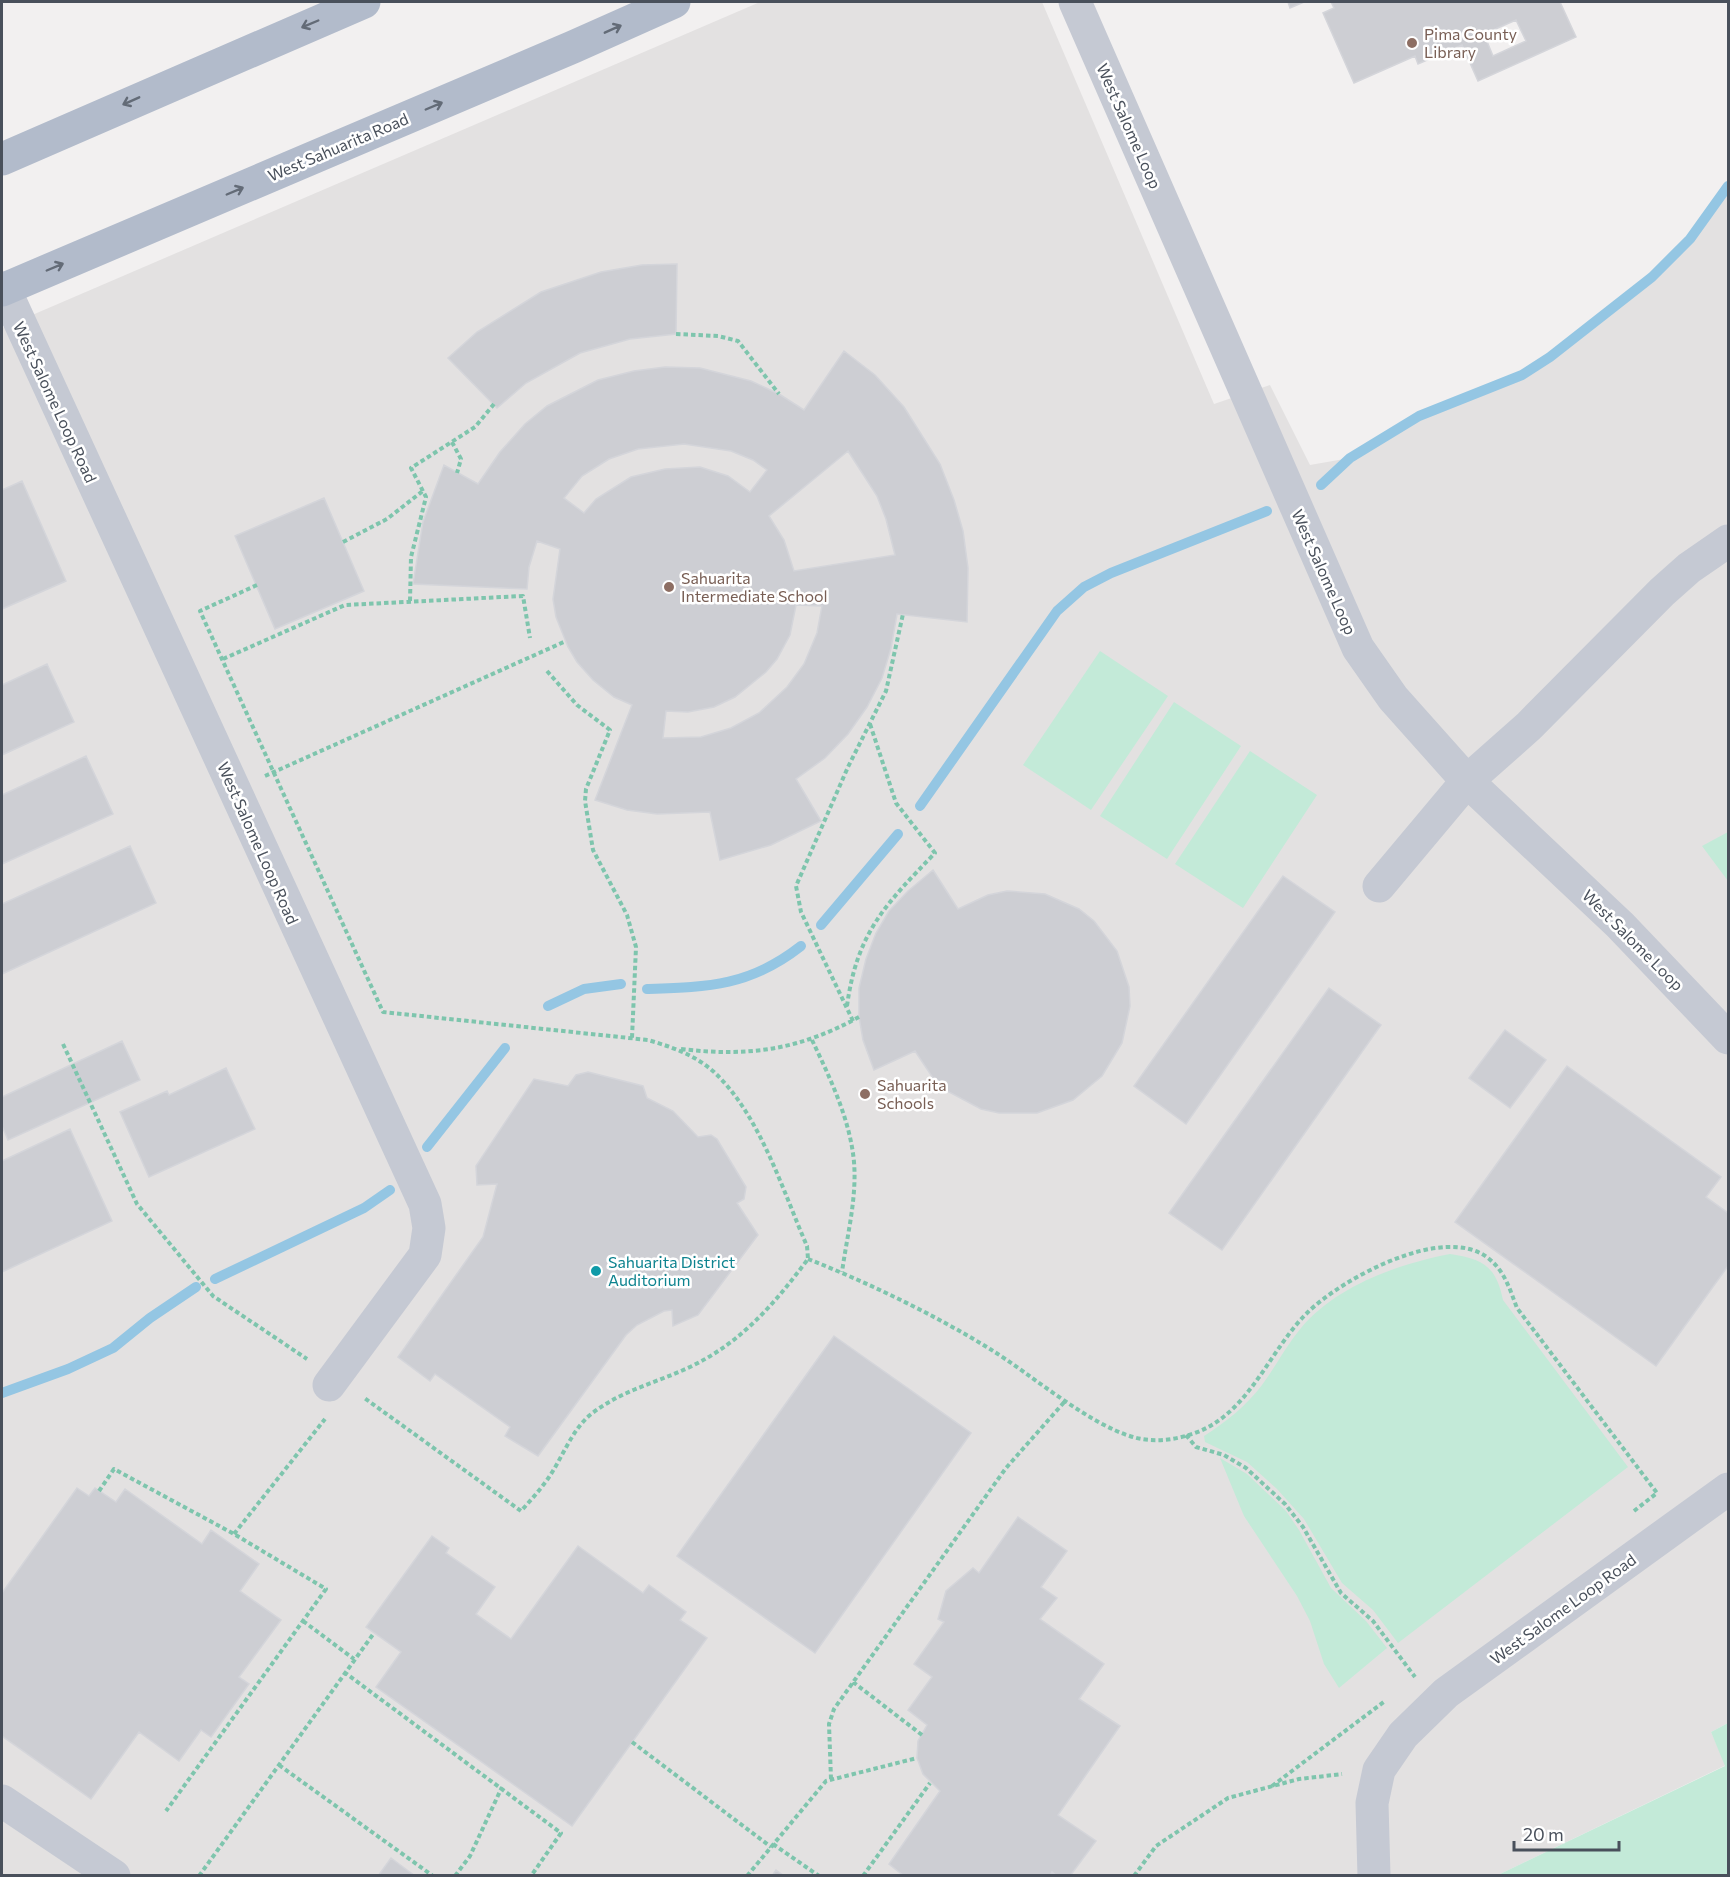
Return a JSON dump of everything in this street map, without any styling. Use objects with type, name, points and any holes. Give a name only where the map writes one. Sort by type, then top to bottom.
[{"type":"main road","points":[[2,159],[364,2]]},
{"type":"main road","name":"West Sahuarita Road","points":[[3,289],[674,2]]},
{"type":"lane","name":"West Salome Loop","points":[[1075,2],[1358,648],[1393,698],[1467,781],[1620,925],[1728,1038]]},
{"type":"lane","name":"West Salome Loop Road","points":[[3,289],[425,1204],[429,1228],[425,1255],[329,1400]]},
{"type":"lane","points":[[1379,886],[1467,781],[1529,726],[1662,592],[1689,568],[1728,542]]},
{"type":"lane","name":"West Salome Loop Road","points":[[1379,1770],[1403,1735],[1446,1693],[1728,1489]]},
{"type":"lane","points":[[1374,1875],[1372,1803],[1379,1770]]},
{"type":"lane","points":[[2,1801],[114,1875]]},
{"type":"path","points":[[676,333],[718,336],[738,341],[779,394]]},
{"type":"path","points":[[410,602],[411,557],[426,498],[411,468],[475,427],[494,404]]},
{"type":"path","points":[[452,442],[461,459],[457,473]]},
{"type":"path","points":[[343,542],[387,519],[424,490]]},
{"type":"path","points":[[256,585],[200,611],[275,771],[383,1012],[632,1038],[678,1049],[747,1053],[812,1040],[860,1017]]},
{"type":"path","points":[[223,659],[345,605],[523,596],[530,638]]},
{"type":"path","points":[[853,1021],[801,912],[796,886],[888,681],[903,614]]},
{"type":"path","points":[[234,790],[566,641]]},
{"type":"path","points":[[547,671],[577,705],[610,730],[586,789],[585,801],[593,850],[627,915],[636,947],[632,1038]]},
{"type":"path","points":[[846,1008],[855,960],[877,918],[898,891],[935,852],[897,803],[870,723]]},
{"type":"path","points":[[812,1040],[839,1102],[854,1162],[853,1195],[842,1272]]},
{"type":"path","points":[[678,1049],[713,1071],[744,1108],[807,1246],[808,1259],[842,1272],[988,1348],[1112,1429],[1133,1437],[1155,1441],[1186,1435],[1213,1424],[1232,1408],[1262,1375],[1295,1325],[1334,1291],[1387,1263],[1434,1248],[1456,1247],[1487,1257],[1500,1270],[1517,1308],[1657,1493]]},
{"type":"path","points":[[234,1534],[329,1400]]},
{"type":"path","points":[[831,1779],[829,1724],[834,1709],[1006,1468],[1066,1400]]},
{"type":"path","points":[[1186,1435],[1196,1447],[1224,1455],[1246,1468],[1285,1503],[1303,1527],[1341,1593],[1373,1622],[1415,1678]]},
{"type":"path","points":[[99,1491],[114,1470],[234,1534],[326,1589],[166,1811]]},
{"type":"path","points":[[303,1621],[354,1659]]},
{"type":"path","points":[[199,1875],[374,1633]]},
{"type":"path","points":[[344,1672],[561,1833],[531,1875]]},
{"type":"path","points":[[853,1682],[922,1735]]},
{"type":"path","points":[[632,1742],[772,1845],[819,1875]]},
{"type":"path","points":[[747,1875],[826,1780],[917,1758]]},
{"type":"path","points":[[279,1764],[433,1875]]},
{"type":"path","points":[[1134,1875],[1156,1846],[1228,1798],[1299,1779],[1379,1770]]},
{"type":"path","points":[[862,1875],[930,1783]]},
{"type":"path","points":[[455,1875],[470,1856],[502,1787]]},
{"type":"shaded area","name":"Sahuarita Schools","points":[[760,2],[1042,2],[1214,404],[1270,385],[1310,465],[1350,458],[1419,416],[1522,375],[1550,357],[1652,277],[1690,239],[1728,186],[1728,1723],[1711,1732],[1726,1765],[1498,1875],[2,1875],[2,328]]},
{"type":"green space","points":[[1100,651],[1168,696],[1091,810],[1023,765]]},
{"type":"green space","points":[[1174,702],[1241,746],[1167,859],[1100,816]]},
{"type":"green space","points":[[1250,751],[1317,795],[1243,908],[1175,864]]},
{"type":"green space","points":[[1728,832],[1728,881],[1702,846]]},
{"type":"green space","points":[[1450,1254],[1479,1262],[1492,1272],[1503,1300],[1628,1467],[1398,1643],[1373,1610],[1342,1583],[1304,1519],[1277,1489],[1247,1462],[1205,1442],[1204,1436],[1249,1400],[1301,1328],[1332,1300],[1369,1279],[1389,1271]]},
{"type":"green space","points":[[1220,1458],[1247,1474],[1286,1511],[1331,1588],[1366,1621],[1387,1648],[1339,1688],[1324,1664],[1310,1621],[1297,1596],[1244,1516]]},
{"type":"green space","points":[[1728,1723],[1728,1875],[1498,1875],[1725,1766],[1711,1732]]},
{"type":"building","points":[[1288,2],[1304,2],[1290,8]]},
{"type":"building","name":"Pima County Library","points":[[1331,2],[1560,2],[1576,37],[1478,81],[1462,45],[1418,64],[1415,56],[1354,83],[1323,13],[1334,8]],"holes":[[[1516,20],[1526,41],[1493,56],[1484,34]]]},
{"type":"building","points":[[677,264],[676,334],[630,339],[580,353],[526,383],[497,408],[448,358],[477,332],[541,292],[601,272],[642,265]]},
{"type":"building","points":[[844,351],[875,375],[904,407],[940,464],[954,500],[963,531],[968,568],[967,622],[897,614],[891,648],[882,678],[867,707],[848,734],[825,758],[796,779],[821,821],[771,845],[720,860],[710,812],[657,814],[627,810],[595,800],[632,705],[614,697],[593,680],[577,662],[568,647],[556,617],[553,599],[560,549],[537,541],[529,567],[527,589],[413,584],[423,522],[444,465],[478,484],[500,452],[525,424],[547,406],[598,380],[634,371],[665,367],[700,368],[751,381],[779,394],[804,410]],"holes":[[[684,444],[731,451],[753,460],[767,470],[750,492],[728,476],[700,467],[665,469],[631,477],[596,499],[584,513],[564,498],[582,476],[609,459],[638,449]],[[848,451],[877,496],[886,519],[895,555],[794,571],[784,540],[769,516]],[[796,605],[822,606],[817,633],[804,664],[787,687],[759,713],[731,728],[701,737],[663,738],[666,711],[688,712],[714,707],[735,697],[766,672],[777,659],[790,635]]]},
{"type":"building","points":[[22,481],[66,581],[2,609],[2,490]]},
{"type":"building","points":[[324,498],[364,591],[275,629],[235,536]]},
{"type":"building","points":[[47,664],[74,722],[2,755],[2,685]]},
{"type":"building","points":[[86,756],[113,814],[2,864],[2,795]]},
{"type":"building","points":[[130,846],[156,903],[2,974],[2,904]]},
{"type":"building","points":[[933,870],[958,909],[988,895],[1007,891],[1045,894],[1079,909],[1094,921],[1117,951],[1129,987],[1130,1006],[1122,1043],[1102,1076],[1073,1100],[1037,1113],[999,1113],[981,1109],[947,1091],[933,1078],[915,1051],[874,1070],[863,1040],[859,1017],[859,988],[866,959],[876,933],[889,911]]},
{"type":"building","points":[[1283,876],[1335,912],[1186,1124],[1134,1086]]},
{"type":"building","points":[[1329,988],[1381,1025],[1222,1250],[1169,1213]]},
{"type":"building","points":[[1505,1030],[1546,1060],[1510,1108],[1469,1078]]},
{"type":"building","points":[[122,1041],[140,1080],[8,1140],[2,1126],[2,1097]]},
{"type":"building","points":[[1567,1066],[1721,1177],[1706,1197],[1728,1213],[1728,1266],[1656,1366],[1455,1222]]},
{"type":"building","points":[[226,1068],[255,1129],[149,1177],[120,1112],[167,1091],[169,1095]]},
{"type":"building","name":"Sahuarita District Auditorium","points":[[588,1072],[643,1086],[647,1098],[673,1111],[698,1137],[711,1135],[717,1139],[746,1187],[744,1199],[737,1203],[758,1235],[698,1315],[673,1326],[672,1310],[664,1311],[637,1325],[626,1335],[538,1456],[505,1436],[510,1427],[435,1374],[430,1381],[398,1357],[483,1237],[497,1184],[477,1185],[476,1166],[534,1079],[568,1086],[576,1075]]},
{"type":"building","points":[[70,1129],[112,1221],[2,1272],[2,1161]]},
{"type":"building","points":[[834,1336],[971,1433],[815,1653],[677,1556]]},
{"type":"building","points":[[77,1488],[89,1496],[95,1488],[116,1502],[125,1489],[202,1544],[211,1530],[259,1564],[240,1591],[281,1620],[239,1677],[249,1684],[211,1737],[201,1730],[179,1761],[139,1732],[91,1799],[2,1736],[2,1593]]},
{"type":"building","points":[[1018,1517],[1067,1551],[1041,1587],[1057,1598],[1040,1619],[1104,1664],[1079,1699],[1120,1726],[1058,1815],[1096,1841],[1070,1876],[1057,1876],[1052,1872],[1050,1876],[904,1876],[889,1864],[940,1791],[923,1774],[917,1758],[918,1741],[927,1725],[908,1710],[932,1677],[914,1664],[944,1622],[938,1619],[946,1591],[973,1568],[979,1573]]},
{"type":"building","points":[[432,1536],[449,1548],[446,1553],[495,1587],[476,1614],[511,1639],[578,1546],[643,1593],[649,1585],[686,1612],[680,1620],[707,1638],[572,1826],[376,1687],[401,1652],[366,1627]]},
{"type":"building","points":[[391,1858],[415,1876],[378,1876]]},
{"type":"building","points":[[776,1870],[784,1876],[772,1876]]},
{"type":"waterway","points":[[1321,485],[1350,458],[1419,416],[1522,375],[1550,357],[1652,277],[1690,239],[1728,186]]},
{"type":"waterway","points":[[920,806],[1057,611],[1084,587],[1111,573],[1267,511]]},
{"type":"waterway","points":[[821,925],[898,834]]},
{"type":"waterway","points":[[647,989],[710,985],[746,977],[782,959],[801,946]]},
{"type":"waterway","points":[[548,1006],[584,989],[621,984]]},
{"type":"waterway","points":[[427,1147],[505,1048]]},
{"type":"waterway","points":[[215,1279],[364,1208],[390,1190]]},
{"type":"waterway","points":[[2,1393],[68,1369],[113,1348],[150,1318],[196,1287]]},
{"type":"place","name":"Pima County Library","points":[[1412,43]]},
{"type":"place","name":"Sahuarita Intermediate School","points":[[669,587]]},
{"type":"place","name":"Sahuarita Schools","points":[[865,1094]]},
{"type":"place","name":"Sahuarita District Auditorium","points":[[596,1271]]}]
